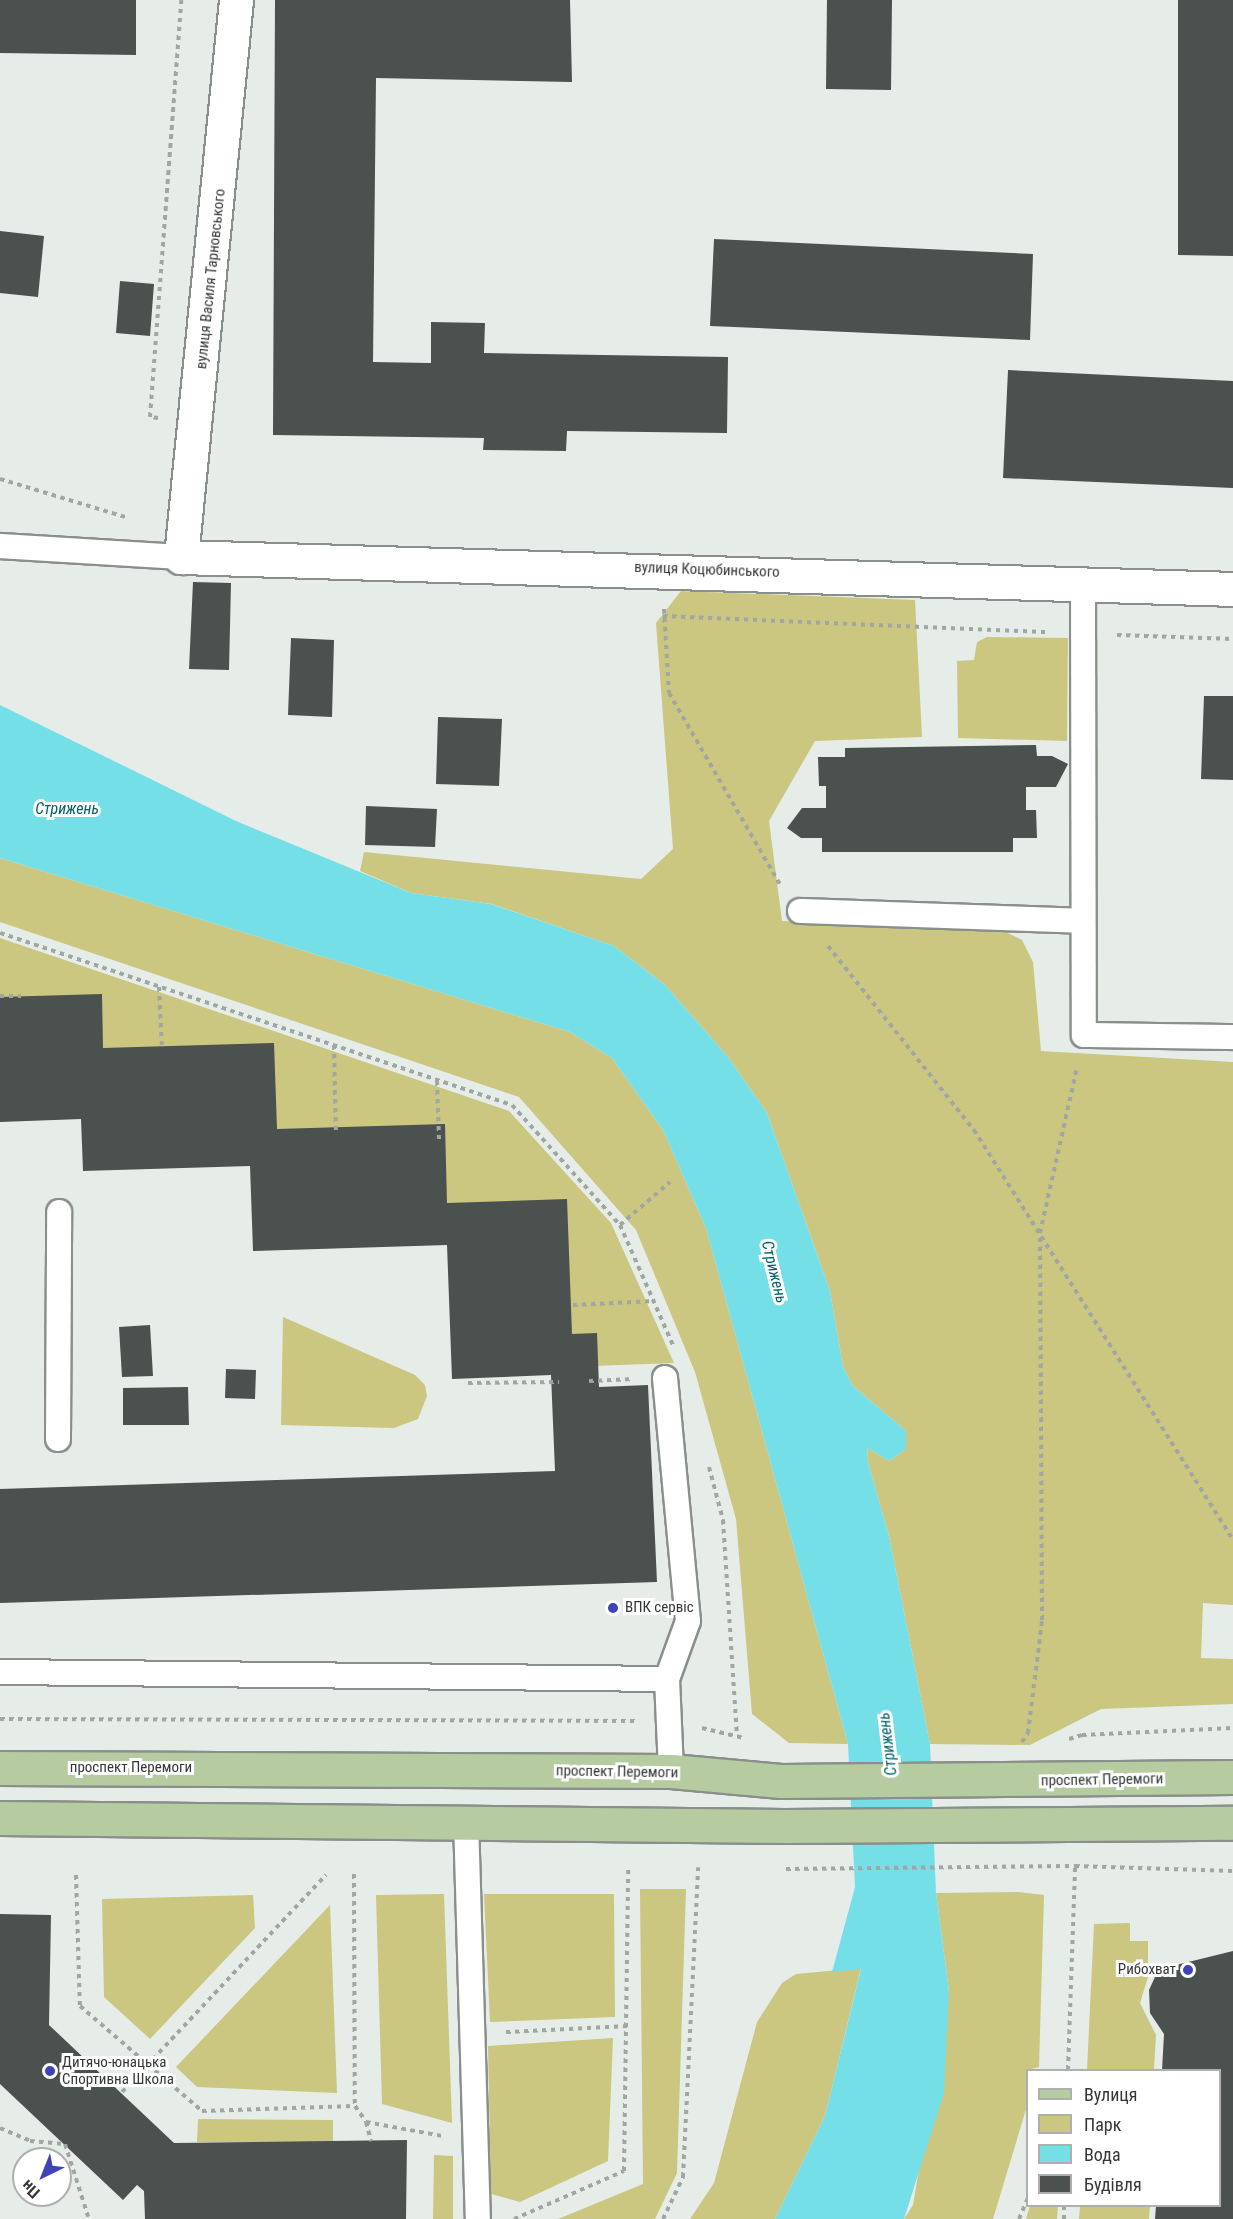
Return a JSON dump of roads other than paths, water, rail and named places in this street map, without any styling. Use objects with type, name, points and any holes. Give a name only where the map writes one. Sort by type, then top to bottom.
[{"type":"main road","name":"проспект Перемоги","points":[[0,1768],[671,1771],[782,1781],[1016,1782],[1233,1777]]},
{"type":"main road","points":[[0,1818],[466,1820],[785,1826],[1233,1823]]},
{"type":"street","name":"вулиця Василя Тарновського","points":[[182,546],[196,424],[236,0]]},
{"type":"street","name":"вулиця Коцюбинського","points":[[182,546],[666,569],[1233,589]]},
{"type":"lane","points":[[0,546],[182,546]]},
{"type":"lane","points":[[1083,584],[1085,633],[1082,921],[1084,1035],[1233,1037]]},
{"type":"lane","points":[[800,911],[1082,921]]},
{"type":"lane","points":[[58,1439],[59,1212]]},
{"type":"lane","points":[[665,1378],[688,1621],[667,1679],[671,1771]]},
{"type":"lane","points":[[0,1672],[667,1679]]},
{"type":"lane","points":[[466,1820],[474,2034],[472,2141],[478,2219]]},
{"type":"water","name":"Стрижень","points":[[0,705],[236,821],[411,893],[491,904],[614,946],[664,984],[728,1057],[767,1113],[830,1291],[843,1367],[853,1386],[906,1431],[906,1449],[889,1461],[868,1448],[867,1459],[889,1536],[930,1744],[936,1893],[949,1991],[944,2093],[904,2219],[775,2219],[825,2116],[861,1969],[832,1972],[855,1887],[848,1744],[706,1228],[663,1130],[612,1058],[570,1032],[0,858]]},
{"type":"place","name":"ВПК сервіс","points":[[613,1608]]},
{"type":"place","name":"Рибохват","points":[[1188,1970]]},
{"type":"place","name":"Дитячо-юнацька Спортивна Школа","points":[[50,2071]]}]
